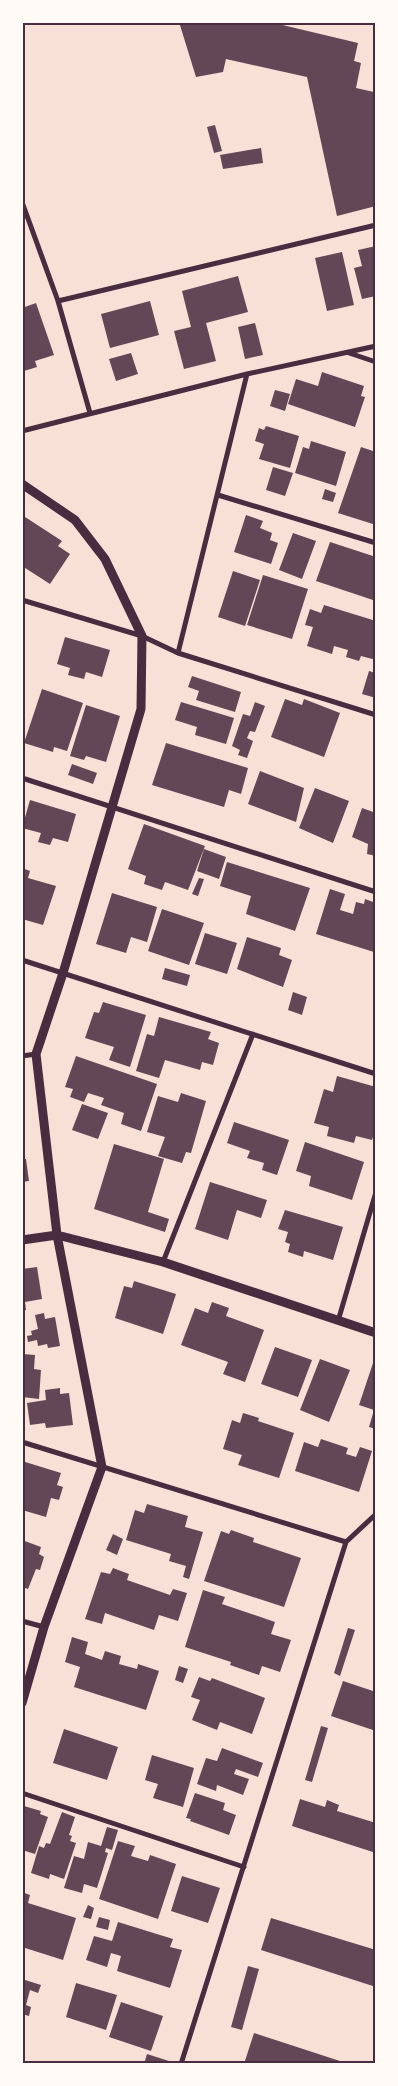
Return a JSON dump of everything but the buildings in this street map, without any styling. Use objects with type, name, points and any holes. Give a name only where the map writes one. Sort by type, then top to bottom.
[{"type":"street","points":[[22,202],[58,301],[90,413]]},
{"type":"street","points":[[58,301],[376,225]]},
{"type":"street","points":[[22,431],[247,374],[376,346]]},
{"type":"street","points":[[348,353],[376,362]]},
{"type":"street","points":[[178,653],[247,374]]},
{"type":"street","points":[[22,484],[75,520],[105,559],[142,636],[141,709],[63,974],[36,1054],[57,1235],[102,1466],[44,1627],[22,1703]]},
{"type":"street","points":[[218,495],[376,543]]},
{"type":"street","points":[[22,600],[142,636],[178,653],[376,715]]},
{"type":"street","points":[[22,778],[376,892]]},
{"type":"street","points":[[22,960],[376,1074]]},
{"type":"street","points":[[163,1262],[253,1034]]},
{"type":"street","points":[[22,1056],[36,1054]]},
{"type":"street","points":[[338,1321],[376,1192]]},
{"type":"street","points":[[22,1240],[57,1235],[163,1262],[376,1333]]},
{"type":"street","points":[[22,1442],[346,1542]]},
{"type":"street","points":[[181,2064],[346,1542],[376,1514]]},
{"type":"street","points":[[22,1620],[44,1627]]},
{"type":"street","points":[[22,1793],[244,1867]]}]
